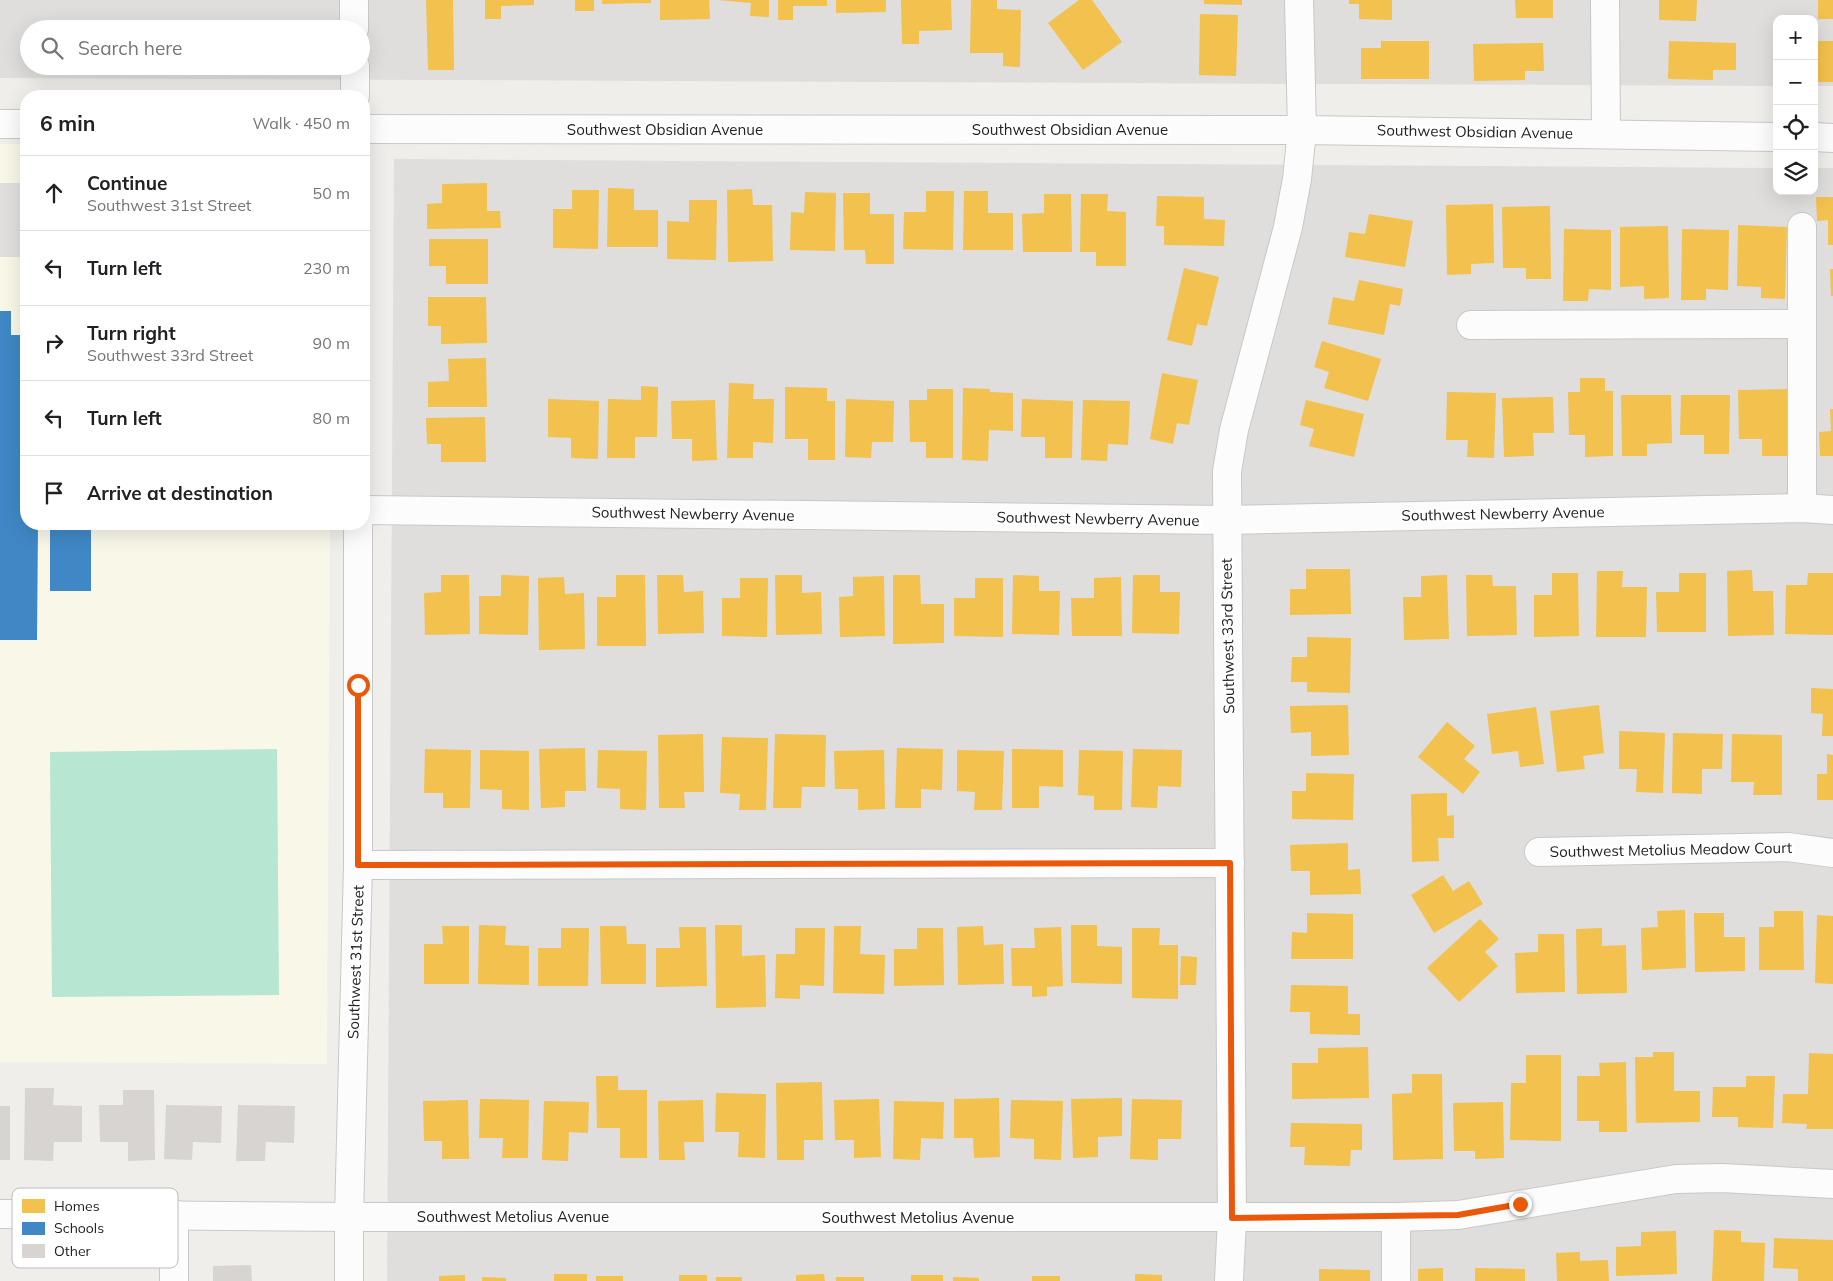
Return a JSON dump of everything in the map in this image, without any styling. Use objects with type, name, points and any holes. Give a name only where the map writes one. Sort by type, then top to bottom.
[{"type":"street","points":[[354,0],[354,20]]},
{"type":"street","name":"Southwest 33rd Street","points":[[1229,1281],[1232,1218],[1227,471],[1234,430],[1288,227],[1297,179],[1302,130],[1299,0]]},
{"type":"street","points":[[1605,0],[1606,133]]},
{"type":"street","points":[[354,75],[355,90]]},
{"type":"street","points":[[0,124],[20,124]]},
{"type":"street","name":"Southwest Obsidian Avenue","points":[[370,130],[1302,130],[1773,137]]},
{"type":"street","points":[[1818,137],[1833,138]]},
{"type":"street","points":[[1802,227],[1802,508]]},
{"type":"street","points":[[1471,325],[1802,324]]},
{"type":"street","name":"Southwest Newberry Avenue","points":[[370,510],[1226,520],[1802,508],[1833,510]]},
{"type":"street","name":"Southwest 31st Street","points":[[349,1281],[358,865],[358,530]]},
{"type":"street","name":"Southwest Metolius Meadow Court","points":[[1539,852],[1788,847],[1833,853]]},
{"type":"street","points":[[358,865],[1230,863]]},
{"type":"street","name":"Southwest Metolius Avenue","points":[[178,1214],[349,1217],[1396,1217],[1458,1215],[1676,1179],[1722,1178],[1833,1184]]},
{"type":"street","points":[[1396,1217],[1396,1281]]},
{"type":"street","points":[[174,1268],[174,1281]]},
{"type":"shaded area","points":[[0,0],[1833,0],[1833,86],[1818,86],[1818,15],[1773,15],[1773,86],[0,78]]},
{"type":"shaded area","points":[[0,144],[20,144],[20,530],[330,530],[327,1064],[0,1062]]},
{"type":"shaded area","points":[[394,159],[1773,168],[1773,195],[1818,195],[1818,168],[1833,168],[1833,1281],[387,1281]]},
{"type":"shaded area","points":[[0,183],[20,183],[20,257],[0,257]]},
{"type":"green space","points":[[277,749],[279,995],[52,997],[50,752]]},
{"type":"building: Homes","points":[[426,0],[453,0],[454,70],[428,70]]},
{"type":"building: Homes","points":[[485,0],[534,0],[534,5],[501,6],[501,19],[485,19]]},
{"type":"building: Homes","points":[[575,0],[594,0],[594,11],[575,11]]},
{"type":"building: Homes","points":[[602,0],[651,0],[651,3],[602,4]]},
{"type":"building: Homes","points":[[660,0],[709,0],[710,19],[660,20]]},
{"type":"building: Homes","points":[[717,0],[769,0],[769,17],[750,16],[751,3]]},
{"type":"building: Homes","points":[[778,0],[827,0],[827,6],[793,6],[793,20],[778,20]]},
{"type":"building: Homes","points":[[836,0],[886,0],[886,12],[836,13]]},
{"type":"building: Homes","points":[[901,0],[951,0],[952,30],[919,31],[919,44],[902,44]]},
{"type":"building: Homes","points":[[971,0],[997,0],[997,9],[1021,10],[1020,67],[1003,66],[1003,53],[970,53]]},
{"type":"building: Homes","points":[[1079,0],[1092,0],[1122,42],[1083,70],[1048,23]]},
{"type":"building: Homes","points":[[1204,0],[1242,0],[1242,5],[1204,4]]},
{"type":"building: Homes","points":[[1349,0],[1392,0],[1392,20],[1359,19],[1359,4],[1349,4]]},
{"type":"building: Homes","points":[[1515,0],[1553,0],[1553,18],[1516,18]]},
{"type":"building: Homes","points":[[1659,0],[1697,0],[1696,21],[1659,20]]},
{"type":"building: Homes","points":[[1818,0],[1833,0],[1833,19],[1818,19]]},
{"type":"building: Homes","points":[[1200,14],[1238,15],[1236,76],[1199,75]]},
{"type":"building: Homes","points":[[1381,41],[1429,41],[1429,79],[1361,79],[1361,48],[1381,48]]},
{"type":"building: Homes","points":[[1669,41],[1736,43],[1736,70],[1713,70],[1713,80],[1668,79]]},
{"type":"building: Homes","points":[[1818,41],[1833,41],[1833,82],[1818,82]]},
{"type":"building: Homes","points":[[1543,43],[1544,71],[1525,71],[1525,80],[1474,81],[1473,44]]},
{"type":"building: Homes","points":[[487,183],[487,211],[500,211],[501,228],[427,229],[427,204],[442,203],[442,184]]},
{"type":"building: Homes","points":[[608,188],[634,189],[634,210],[658,210],[658,247],[607,247]]},
{"type":"building: Homes","points":[[752,189],[753,205],[772,205],[773,261],[728,262],[727,190]]},
{"type":"building: Homes","points":[[572,190],[599,190],[598,249],[553,248],[553,209],[572,209]]},
{"type":"building: Homes","points":[[926,191],[954,191],[953,250],[903,249],[904,212],[926,212]]},
{"type":"building: Homes","points":[[964,191],[988,191],[988,213],[1013,213],[1013,250],[963,250]]},
{"type":"building: Homes","points":[[805,192],[836,193],[835,251],[790,250],[791,212],[804,213]]},
{"type":"building: Homes","points":[[843,193],[870,193],[870,214],[894,214],[894,264],[866,264],[865,250],[844,250]]},
{"type":"building: Homes","points":[[1044,194],[1071,194],[1072,252],[1023,252],[1022,214],[1044,213]]},
{"type":"building: Homes","points":[[1081,194],[1108,194],[1107,211],[1126,212],[1126,266],[1096,266],[1096,252],[1080,252]]},
{"type":"building: Homes","points":[[1157,196],[1204,197],[1204,219],[1225,220],[1224,246],[1164,245],[1164,226],[1156,226]]},
{"type":"building: Homes","points":[[1816,197],[1833,197],[1833,245],[1828,245],[1828,220],[1817,221]]},
{"type":"building: Homes","points":[[689,200],[717,200],[716,260],[667,259],[667,221],[689,222]]},
{"type":"building: Homes","points":[[1493,204],[1494,263],[1471,264],[1471,274],[1447,275],[1446,205]]},
{"type":"building: Homes","points":[[1550,206],[1551,279],[1526,279],[1526,268],[1503,268],[1502,207]]},
{"type":"building: Homes","points":[[1369,214],[1413,221],[1405,267],[1345,257],[1349,232],[1365,234]]},
{"type":"building: Homes","points":[[1738,225],[1787,227],[1785,299],[1761,298],[1761,287],[1737,286]]},
{"type":"building: Homes","points":[[1668,226],[1669,298],[1644,299],[1644,286],[1620,287],[1620,227]]},
{"type":"building: Homes","points":[[1564,229],[1611,230],[1611,290],[1589,289],[1588,301],[1563,301]]},
{"type":"building: Homes","points":[[1682,229],[1729,230],[1728,290],[1706,289],[1706,300],[1681,300]]},
{"type":"building: Homes","points":[[429,239],[488,239],[488,284],[446,284],[446,266],[429,266]]},
{"type":"building: Homes","points":[[1184,268],[1219,277],[1207,326],[1197,324],[1192,346],[1167,340]]},
{"type":"building: Homes","points":[[1830,269],[1833,269],[1833,296],[1831,296]]},
{"type":"building: Homes","points":[[1359,280],[1403,289],[1400,306],[1390,304],[1384,335],[1328,324],[1333,297],[1354,301]]},
{"type":"building: Homes","points":[[428,297],[486,297],[487,343],[441,344],[441,326],[428,326]]},
{"type":"building: Homes","points":[[1322,341],[1381,359],[1368,401],[1324,388],[1329,372],[1314,367]]},
{"type":"building: Homes","points":[[486,358],[487,407],[428,407],[428,382],[449,381],[448,359]]},
{"type":"building: Homes","points":[[1162,373],[1198,380],[1189,425],[1177,423],[1173,444],[1150,439]]},
{"type":"building: Homes","points":[[1580,378],[1605,378],[1605,391],[1613,391],[1613,456],[1585,457],[1585,435],[1569,435],[1568,392],[1580,392]]},
{"type":"building: Homes","points":[[729,383],[754,384],[753,399],[774,399],[773,443],[753,442],[753,458],[727,458]]},
{"type":"building: Homes","points":[[641,386],[658,387],[657,437],[635,437],[635,458],[607,458],[608,399],[641,400]]},
{"type":"building: Homes","points":[[785,387],[827,388],[827,401],[835,401],[835,460],[808,460],[808,439],[785,439]]},
{"type":"building: Homes","points":[[963,388],[990,389],[990,392],[1013,393],[1013,431],[989,430],[988,461],[962,460]]},
{"type":"building: Homes","points":[[927,389],[953,389],[953,458],[926,458],[926,442],[910,442],[909,400],[927,400]]},
{"type":"building: Homes","points":[[1788,389],[1789,456],[1762,456],[1762,439],[1739,439],[1738,390]]},
{"type":"building: Homes","points":[[1447,392],[1496,393],[1494,458],[1467,457],[1468,440],[1446,440]]},
{"type":"building: Homes","points":[[1621,395],[1671,395],[1672,443],[1647,444],[1647,456],[1622,456]]},
{"type":"building: Homes","points":[[1681,395],[1730,395],[1729,454],[1704,454],[1704,435],[1680,435]]},
{"type":"building: Homes","points":[[1553,397],[1554,433],[1533,433],[1534,456],[1504,457],[1502,398]]},
{"type":"building: Homes","points":[[548,399],[599,401],[598,459],[571,458],[571,438],[548,437]]},
{"type":"building: Homes","points":[[846,399],[894,401],[893,442],[872,442],[871,458],[845,457]]},
{"type":"building: Homes","points":[[1022,399],[1073,401],[1072,458],[1045,458],[1045,437],[1021,437]]},
{"type":"building: Homes","points":[[715,400],[717,460],[692,461],[692,439],[672,439],[671,401]]},
{"type":"building: Homes","points":[[1083,400],[1130,401],[1128,445],[1108,444],[1107,461],[1081,460]]},
{"type":"building: Homes","points":[[1306,400],[1364,414],[1354,457],[1309,446],[1314,429],[1300,425]]},
{"type":"building: Homes","points":[[1830,409],[1833,409],[1833,456],[1820,456],[1819,432],[1831,431]]},
{"type":"building: Homes","points":[[485,417],[486,462],[441,462],[441,444],[427,444],[426,418]]},
{"type":"building: Homes","points":[[1306,569],[1350,569],[1351,614],[1290,615],[1290,589],[1306,589]]},
{"type":"building: Homes","points":[[1752,570],[1753,591],[1773,591],[1774,635],[1728,636],[1727,571]]},
{"type":"building: Homes","points":[[1597,571],[1623,571],[1622,587],[1647,587],[1646,637],[1596,637]]},
{"type":"building: Homes","points":[[1552,573],[1578,573],[1579,636],[1534,637],[1534,595],[1552,595]]},
{"type":"building: Homes","points":[[1679,573],[1706,573],[1706,632],[1657,632],[1656,592],[1679,592]]},
{"type":"building: Homes","points":[[1808,573],[1833,573],[1833,635],[1785,634],[1786,585],[1807,585]]},
{"type":"building: Homes","points":[[441,575],[469,575],[470,634],[425,635],[424,593],[441,592]]},
{"type":"building: Homes","points":[[501,575],[529,576],[528,635],[479,634],[479,596],[501,596]]},
{"type":"building: Homes","points":[[616,575],[645,575],[646,646],[597,646],[597,597],[616,597]]},
{"type":"building: Homes","points":[[657,575],[683,575],[684,592],[703,591],[704,633],[658,634]]},
{"type":"building: Homes","points":[[775,575],[802,575],[802,593],[821,592],[822,634],[776,635]]},
{"type":"building: Homes","points":[[893,575],[920,575],[921,604],[944,604],[944,643],[893,644]]},
{"type":"building: Homes","points":[[1013,575],[1039,576],[1039,591],[1060,591],[1059,635],[1012,634]]},
{"type":"building: Homes","points":[[1133,575],[1160,575],[1160,592],[1180,592],[1179,634],[1132,633]]},
{"type":"building: Homes","points":[[1447,575],[1449,639],[1404,640],[1403,597],[1421,597],[1421,576]]},
{"type":"building: Homes","points":[[1466,575],[1492,575],[1493,586],[1516,586],[1517,635],[1467,636]]},
{"type":"building: Homes","points":[[884,576],[885,636],[840,637],[839,597],[853,596],[853,577]]},
{"type":"building: Homes","points":[[564,577],[565,594],[584,593],[585,649],[539,650],[538,578]]},
{"type":"building: Homes","points":[[1121,577],[1122,636],[1072,636],[1071,598],[1094,598],[1094,578]]},
{"type":"building: Homes","points":[[740,578],[768,578],[767,637],[722,636],[722,598],[740,598]]},
{"type":"building: Homes","points":[[975,578],[1003,578],[1003,637],[954,636],[954,598],[975,598]]},
{"type":"building: Homes","points":[[1307,637],[1351,638],[1350,693],[1307,692],[1307,682],[1291,682],[1292,657],[1307,657]]},
{"type":"building: Homes","points":[[1811,688],[1833,689],[1833,736],[1822,736],[1823,714],[1811,713]]},
{"type":"building: Homes","points":[[1348,705],[1349,755],[1311,756],[1311,732],[1291,733],[1290,706]]},
{"type":"building: Homes","points":[[1599,705],[1604,753],[1583,756],[1585,769],[1557,772],[1550,711]]},
{"type":"building: Homes","points":[[1536,707],[1544,764],[1520,767],[1518,751],[1492,754],[1487,714]]},
{"type":"building: Homes","points":[[1447,722],[1475,746],[1464,759],[1480,772],[1463,794],[1418,757]]},
{"type":"building: Homes","points":[[1619,731],[1665,733],[1663,793],[1636,792],[1637,769],[1619,769]]},
{"type":"building: Homes","points":[[1673,733],[1723,734],[1722,769],[1702,769],[1702,794],[1672,793]]},
{"type":"building: Homes","points":[[703,734],[704,792],[684,792],[685,808],[659,808],[658,735]]},
{"type":"building: Homes","points":[[775,734],[826,735],[825,787],[802,787],[801,808],[773,808]]},
{"type":"building: Homes","points":[[1732,734],[1782,735],[1782,795],[1753,795],[1754,782],[1731,782]]},
{"type":"building: Homes","points":[[722,737],[768,738],[766,810],[739,810],[740,794],[720,793]]},
{"type":"building: Homes","points":[[585,748],[586,791],[565,791],[565,807],[541,808],[539,749]]},
{"type":"building: Homes","points":[[897,748],[943,749],[942,790],[921,789],[921,808],[895,808]]},
{"type":"building: Homes","points":[[425,749],[471,750],[470,808],[443,808],[443,793],[424,793]]},
{"type":"building: Homes","points":[[1012,749],[1063,750],[1063,787],[1039,786],[1039,808],[1012,808]]},
{"type":"building: Homes","points":[[1133,749],[1182,750],[1181,787],[1158,786],[1157,808],[1131,807]]},
{"type":"building: Homes","points":[[480,750],[529,751],[529,810],[502,809],[502,790],[480,789]]},
{"type":"building: Homes","points":[[598,750],[647,751],[646,810],[620,809],[620,789],[597,788]]},
{"type":"building: Homes","points":[[884,750],[885,809],[858,810],[858,789],[835,789],[834,751]]},
{"type":"building: Homes","points":[[957,750],[1004,751],[1002,810],[974,810],[975,792],[957,791]]},
{"type":"building: Homes","points":[[1079,750],[1123,751],[1122,810],[1094,810],[1094,796],[1078,795]]},
{"type":"building: Homes","points":[[1827,754],[1833,755],[1833,800],[1817,800],[1817,774],[1827,774]]},
{"type":"building: Homes","points":[[1306,773],[1354,774],[1353,820],[1292,819],[1292,791],[1306,791]]},
{"type":"building: Homes","points":[[1447,793],[1447,816],[1454,815],[1454,838],[1438,838],[1439,861],[1412,862],[1411,794]]},
{"type":"building: Homes","points":[[1348,843],[1348,870],[1360,869],[1361,894],[1310,895],[1310,871],[1291,871],[1290,845]]},
{"type":"building: Homes","points":[[1443,875],[1453,891],[1469,881],[1483,904],[1434,933],[1411,895]]},
{"type":"building: Homes","points":[[1685,910],[1686,968],[1642,970],[1641,928],[1658,927],[1657,911]]},
{"type":"building: Homes","points":[[1774,911],[1803,911],[1804,970],[1759,970],[1759,927],[1774,927]]},
{"type":"building: Homes","points":[[1307,913],[1353,914],[1353,959],[1291,959],[1292,932],[1307,933]]},
{"type":"building: Homes","points":[[1694,913],[1724,913],[1724,937],[1745,937],[1745,971],[1695,972]]},
{"type":"building: Homes","points":[[1817,915],[1833,916],[1833,984],[1815,983]]},
{"type":"building: Homes","points":[[1480,919],[1499,939],[1485,952],[1498,966],[1459,1002],[1427,968]]},
{"type":"building: Homes","points":[[479,925],[506,926],[505,945],[529,946],[529,985],[478,984]]},
{"type":"building: Homes","points":[[715,925],[742,925],[742,956],[765,955],[766,1007],[716,1008]]},
{"type":"building: Homes","points":[[1071,925],[1097,925],[1097,946],[1122,947],[1122,984],[1071,983]]},
{"type":"building: Homes","points":[[442,926],[469,926],[469,984],[424,984],[424,944],[443,944]]},
{"type":"building: Homes","points":[[600,926],[626,926],[627,944],[646,944],[646,984],[601,984]]},
{"type":"building: Homes","points":[[834,926],[861,926],[860,954],[885,955],[884,994],[833,993]]},
{"type":"building: Homes","points":[[983,926],[984,945],[1003,944],[1004,984],[958,985],[957,927]]},
{"type":"building: Homes","points":[[679,927],[706,927],[707,986],[656,987],[656,948],[680,948]]},
{"type":"building: Homes","points":[[1061,927],[1063,986],[1047,987],[1047,996],[1032,997],[1032,986],[1012,986],[1011,948],[1035,948],[1034,928]]},
{"type":"building: Homes","points":[[561,928],[589,928],[588,986],[538,986],[538,948],[561,948]]},
{"type":"building: Homes","points":[[795,928],[825,928],[824,986],[800,985],[800,999],[775,998],[776,954],[795,954]]},
{"type":"building: Homes","points":[[917,928],[943,928],[944,985],[894,986],[894,949],[917,949]]},
{"type":"building: Homes","points":[[1132,928],[1160,928],[1159,945],[1178,945],[1178,999],[1132,998]]},
{"type":"building: Homes","points":[[1602,928],[1602,946],[1626,945],[1627,993],[1577,994],[1576,929]]},
{"type":"building: Homes","points":[[1538,934],[1564,934],[1565,992],[1516,993],[1515,953],[1538,952]]},
{"type":"building: Homes","points":[[1181,956],[1197,957],[1196,985],[1180,985]]},
{"type":"building: Homes","points":[[1291,985],[1348,986],[1348,1014],[1360,1014],[1360,1035],[1310,1034],[1310,1012],[1290,1012]]},
{"type":"building: Homes","points":[[1368,1047],[1369,1098],[1292,1099],[1292,1063],[1318,1063],[1318,1048]]},
{"type":"building: Homes","points":[[1653,1052],[1674,1052],[1674,1091],[1700,1091],[1700,1122],[1636,1123],[1635,1057],[1653,1057]]},
{"type":"building: Homes","points":[[1809,1053],[1833,1054],[1833,1129],[1806,1129],[1807,1124],[1782,1123],[1783,1094],[1808,1094]]},
{"type":"building: Homes","points":[[1526,1055],[1561,1055],[1561,1141],[1510,1140],[1511,1083],[1526,1083]]},
{"type":"building: Homes","points":[[1626,1062],[1627,1132],[1599,1132],[1599,1121],[1577,1121],[1577,1076],[1600,1076],[1599,1063]]},
{"type":"building: Homes","points":[[1412,1074],[1442,1074],[1443,1159],[1393,1160],[1392,1094],[1412,1093]]},
{"type":"building: Homes","points":[[596,1076],[618,1076],[618,1090],[647,1090],[647,1158],[620,1158],[620,1128],[597,1128]]},
{"type":"building: Homes","points":[[1746,1076],[1775,1076],[1773,1128],[1738,1127],[1738,1117],[1712,1117],[1713,1087],[1746,1087]]},
{"type":"building: Homes","points":[[822,1082],[823,1140],[804,1140],[804,1160],[777,1160],[776,1083]]},
{"type":"building: Homes","points":[[716,1093],[766,1094],[765,1158],[738,1157],[739,1132],[715,1132]]},
{"type":"building: Homes","points":[[999,1098],[1000,1157],[974,1158],[973,1138],[954,1138],[954,1099]]},
{"type":"building: Homes","points":[[1122,1098],[1122,1136],[1098,1137],[1098,1157],[1073,1158],[1071,1099]]},
{"type":"building: Homes","points":[[480,1099],[529,1100],[528,1158],[502,1158],[503,1138],[479,1138]]},
{"type":"building: Homes","points":[[879,1099],[881,1157],[854,1158],[854,1140],[835,1140],[834,1100]]},
{"type":"building: Homes","points":[[1132,1099],[1182,1100],[1181,1139],[1158,1139],[1158,1160],[1130,1159]]},
{"type":"building: Homes","points":[[468,1100],[469,1159],[442,1159],[442,1141],[424,1141],[423,1101]]},
{"type":"building: Homes","points":[[703,1100],[704,1142],[684,1142],[685,1160],[659,1160],[658,1101]]},
{"type":"building: Homes","points":[[1011,1100],[1063,1101],[1061,1160],[1034,1159],[1034,1139],[1010,1138]]},
{"type":"building: Homes","points":[[544,1101],[589,1102],[588,1133],[569,1132],[568,1161],[542,1160]]},
{"type":"building: Homes","points":[[894,1101],[944,1102],[943,1139],[921,1138],[920,1160],[893,1159]]},
{"type":"building: Homes","points":[[1503,1102],[1504,1158],[1475,1159],[1475,1151],[1454,1151],[1453,1103]]},
{"type":"building: Homes","points":[[1291,1123],[1362,1124],[1362,1150],[1351,1150],[1350,1166],[1304,1165],[1305,1147],[1290,1147]]},
{"type":"building: Homes","points":[[1714,1230],[1741,1231],[1741,1242],[1765,1243],[1764,1281],[1712,1281]]},
{"type":"building: Homes","points":[[1676,1231],[1677,1274],[1616,1276],[1616,1247],[1641,1246],[1641,1232]]},
{"type":"building: Homes","points":[[1774,1238],[1833,1240],[1833,1281],[1798,1281],[1798,1269],[1773,1268]]},
{"type":"building: Homes","points":[[1580,1252],[1580,1261],[1608,1260],[1609,1281],[1557,1281],[1556,1253]]},
{"type":"building: Homes","points":[[1443,1268],[1443,1281],[1418,1281],[1418,1269]]},
{"type":"building: Homes","points":[[1475,1268],[1525,1269],[1525,1281],[1475,1281]]},
{"type":"building: Homes","points":[[1319,1269],[1370,1270],[1370,1281],[1319,1281]]},
{"type":"building: Homes","points":[[554,1274],[587,1274],[587,1281],[554,1281]]},
{"type":"building: Homes","points":[[824,1274],[825,1281],[796,1281],[796,1275]]},
{"type":"building: Homes","points":[[1135,1274],[1162,1275],[1162,1281],[1135,1281]]},
{"type":"building: Homes","points":[[465,1275],[465,1281],[439,1281],[439,1276]]},
{"type":"building: Homes","points":[[679,1275],[707,1275],[707,1281],[679,1281]]},
{"type":"building: Homes","points":[[911,1275],[943,1275],[943,1281],[911,1281]]},
{"type":"building: Homes","points":[[596,1276],[623,1276],[623,1281],[596,1281]]},
{"type":"building: Homes","points":[[1032,1276],[1060,1276],[1060,1281],[1032,1281]]},
{"type":"building: Homes","points":[[482,1277],[506,1278],[506,1281],[482,1281]]},
{"type":"building: Homes","points":[[716,1277],[742,1277],[742,1281],[716,1281]]},
{"type":"building: Homes","points":[[836,1277],[864,1277],[864,1281],[836,1281]]},
{"type":"building: Homes","points":[[953,1277],[979,1278],[979,1281],[953,1281]]},
{"type":"building: Schools","points":[[0,311],[11,311],[11,335],[20,335],[20,530],[38,530],[37,640],[0,640]]},
{"type":"building: Schools","points":[[50,530],[91,530],[91,591],[50,591]]},
{"type":"building: Other","points":[[25,1088],[54,1088],[53,1105],[82,1106],[82,1142],[54,1142],[53,1161],[24,1160]]},
{"type":"building: Other","points":[[123,1090],[154,1090],[155,1160],[128,1161],[128,1142],[100,1142],[99,1105],[123,1105]]},
{"type":"building: Other","points":[[166,1105],[222,1106],[221,1143],[193,1142],[192,1160],[164,1159]]},
{"type":"building: Other","points":[[238,1105],[295,1106],[294,1143],[266,1142],[265,1161],[236,1161]]},
{"type":"building: Other","points":[[0,1106],[10,1106],[10,1160],[0,1160]]},
{"type":"building: Other","points":[[251,1265],[252,1281],[213,1281],[213,1266]]},
{"type":"route","points":[[358,685],[358,865],[1230,863],[1232,1218],[1458,1215],[1520,1204]]}]
